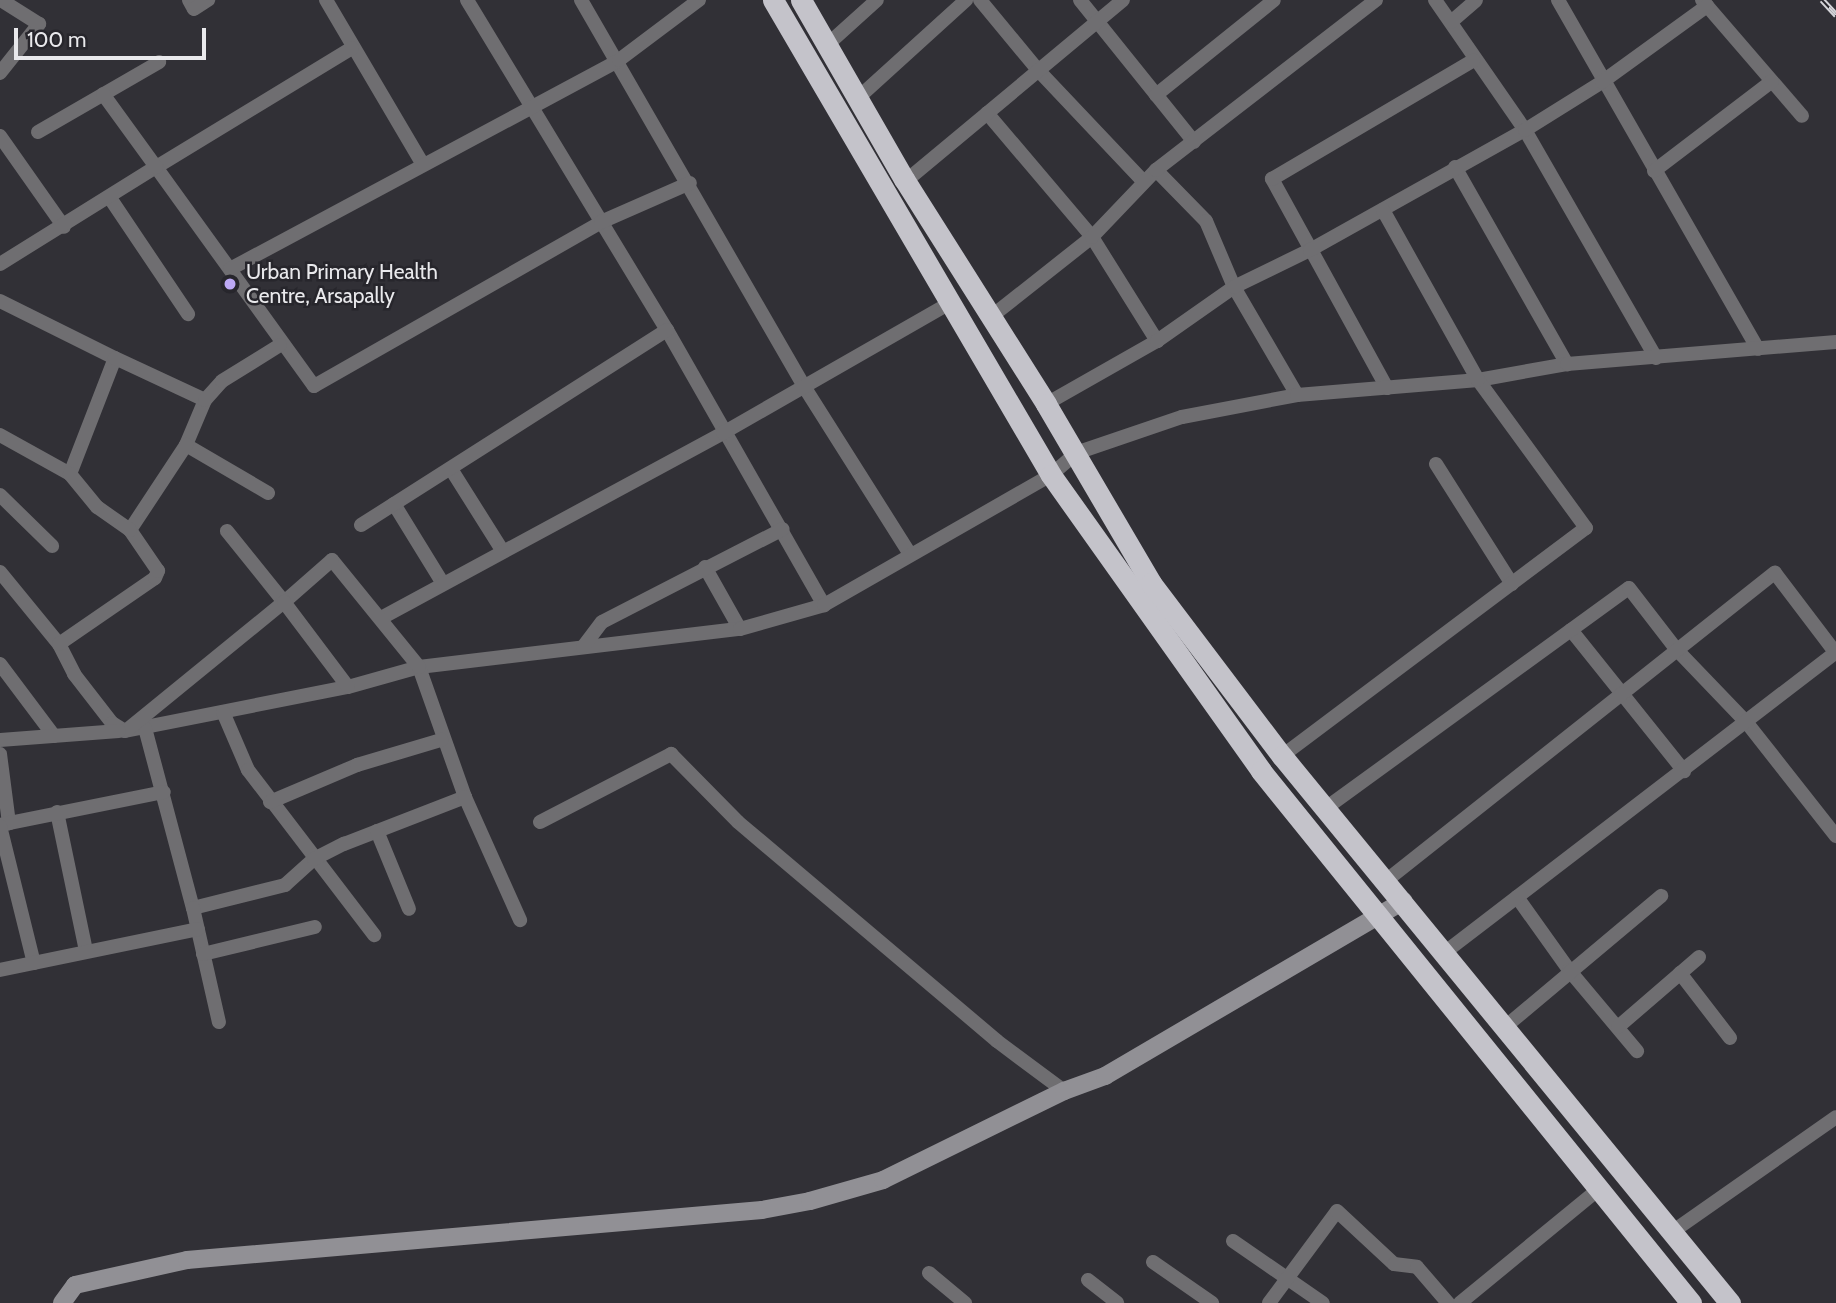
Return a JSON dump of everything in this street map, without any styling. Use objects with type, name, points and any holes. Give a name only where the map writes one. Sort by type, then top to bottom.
[{"type":"highway","points":[[774,0],[1051,475],[1262,771],[1601,1186],[1686,1301]]},
{"type":"highway","points":[[801,0],[907,180],[1076,453],[1151,583],[1282,756],[1387,880],[1730,1303]]},
{"type":"street","points":[[189,0],[194,9],[208,0]]},
{"type":"street","points":[[326,0],[422,163]]},
{"type":"street","points":[[467,0],[667,330],[723,433],[783,529],[824,604]]},
{"type":"street","points":[[581,0],[690,183],[804,388],[910,554]]},
{"type":"street","points":[[230,269],[422,163],[533,110],[619,60],[699,0]]},
{"type":"street","points":[[827,46],[877,0]]},
{"type":"street","points":[[858,98],[966,0]]},
{"type":"street","points":[[980,0],[1038,70],[1143,180]]},
{"type":"street","points":[[1080,0],[1194,142]]},
{"type":"street","points":[[907,180],[1123,0]]},
{"type":"street","points":[[1156,95],[1274,0]]},
{"type":"street","points":[[992,316],[1092,237],[1143,180],[1376,0]]},
{"type":"street","points":[[1435,0],[1525,130],[1656,358]]},
{"type":"street","points":[[1451,22],[1476,0]]},
{"type":"street","points":[[1558,0],[1602,82],[1758,349]]},
{"type":"street","points":[[0,73],[38,24],[4,1]]},
{"type":"street","points":[[1046,404],[1157,341],[1234,287],[1310,250],[1525,130],[1602,82],[1704,3],[1802,116]]},
{"type":"street","points":[[0,264],[352,48]]},
{"type":"street","points":[[1387,388],[1272,179],[1474,60]]},
{"type":"street","points":[[38,132],[159,61]]},
{"type":"street","points":[[1654,171],[1772,82]]},
{"type":"street","points":[[103,94],[230,269],[280,345],[314,386],[601,222],[690,183]]},
{"type":"street","points":[[987,113],[1092,237],[1157,341]]},
{"type":"street","points":[[0,136],[64,227]]},
{"type":"street","points":[[1455,167],[1567,364]]},
{"type":"street","points":[[1156,170],[1206,221],[1234,287],[1297,395]]},
{"type":"street","points":[[110,198],[188,314]]},
{"type":"street","points":[[1282,756],[1586,528],[1478,380],[1383,210]]},
{"type":"street","points":[[0,301],[205,400]]},
{"type":"street","points":[[383,617],[442,582],[723,433],[950,303]]},
{"type":"street","points":[[361,524],[667,330]]},
{"type":"street","points":[[0,740],[145,728],[348,687],[419,667],[740,629],[824,604],[1051,475],[1076,453],[1182,417],[1297,395],[1478,380],[1567,364],[1836,342]]},
{"type":"street","points":[[130,530],[187,445],[205,400],[222,381],[280,345]]},
{"type":"street","points":[[70,474],[115,358]]},
{"type":"street","points":[[3,441],[70,474],[97,507],[130,530],[157,565],[155,578],[59,644]]},
{"type":"street","points":[[187,445],[268,493]]},
{"type":"street","points":[[1436,464],[1512,584]]},
{"type":"street","points":[[451,469],[502,550]]},
{"type":"street","points":[[0,495],[52,546]]},
{"type":"street","points":[[394,504],[442,582]]},
{"type":"street","points":[[583,647],[596,626],[705,567],[783,529]]},
{"type":"street","points":[[227,531],[348,687]]},
{"type":"street","points":[[122,731],[284,602],[332,560],[383,617],[419,667],[442,740],[520,920]]},
{"type":"street","points":[[705,567],[740,629]]},
{"type":"street","points":[[0,572],[59,644],[75,674],[122,731]]},
{"type":"street","points":[[1387,880],[1774,573],[1836,652],[1747,723],[1444,953]]},
{"type":"street","points":[[1326,808],[1629,588],[1677,650],[1747,723],[1836,836]]},
{"type":"street","points":[[1571,630],[1621,697],[1684,771]]},
{"type":"street","points":[[0,664],[54,736]]},
{"type":"street","points":[[223,712],[248,770],[374,935]]},
{"type":"street","points":[[145,728],[164,792],[219,1022]]},
{"type":"street","points":[[270,802],[357,765],[442,740]]},
{"type":"street","points":[[0,754],[3,825],[34,963]]},
{"type":"street","points":[[540,821],[671,754],[738,822],[997,1041],[1064,1091]]},
{"type":"street","points":[[3,825],[164,792]]},
{"type":"street","points":[[193,908],[285,885],[314,859],[465,797]]},
{"type":"street","points":[[57,812],[86,951]]},
{"type":"street","points":[[377,831],[409,909]]},
{"type":"street","points":[[1505,1027],[1569,970],[1661,896]]},
{"type":"street","points":[[1517,897],[1569,970],[1637,1051]]},
{"type":"street","points":[[62,1303],[75,1284],[187,1259],[762,1210],[810,1201],[883,1180],[1064,1091],[1105,1076],[1403,901]]},
{"type":"street","points":[[203,954],[315,927]]},
{"type":"street","points":[[0,970],[198,929]]},
{"type":"street","points":[[1618,1027],[1699,957]]},
{"type":"street","points":[[1680,974],[1730,1038]]},
{"type":"street","points":[[1672,1232],[1836,1117]]},
{"type":"street","points":[[1461,1303],[1601,1186]]},
{"type":"street","points":[[1269,1303],[1337,1211],[1394,1264],[1416,1267],[1448,1303]]},
{"type":"street","points":[[1233,1241],[1323,1303]]},
{"type":"street","points":[[1153,1262],[1212,1303]]},
{"type":"street","points":[[929,1273],[965,1303]]},
{"type":"street","points":[[1088,1280],[1117,1303]]},
{"type":"railway","points":[[1822,0],[1836,15]]},
{"type":"place","name":"Urban Primary Health Centre, Arsapally","points":[[230,284]]}]
